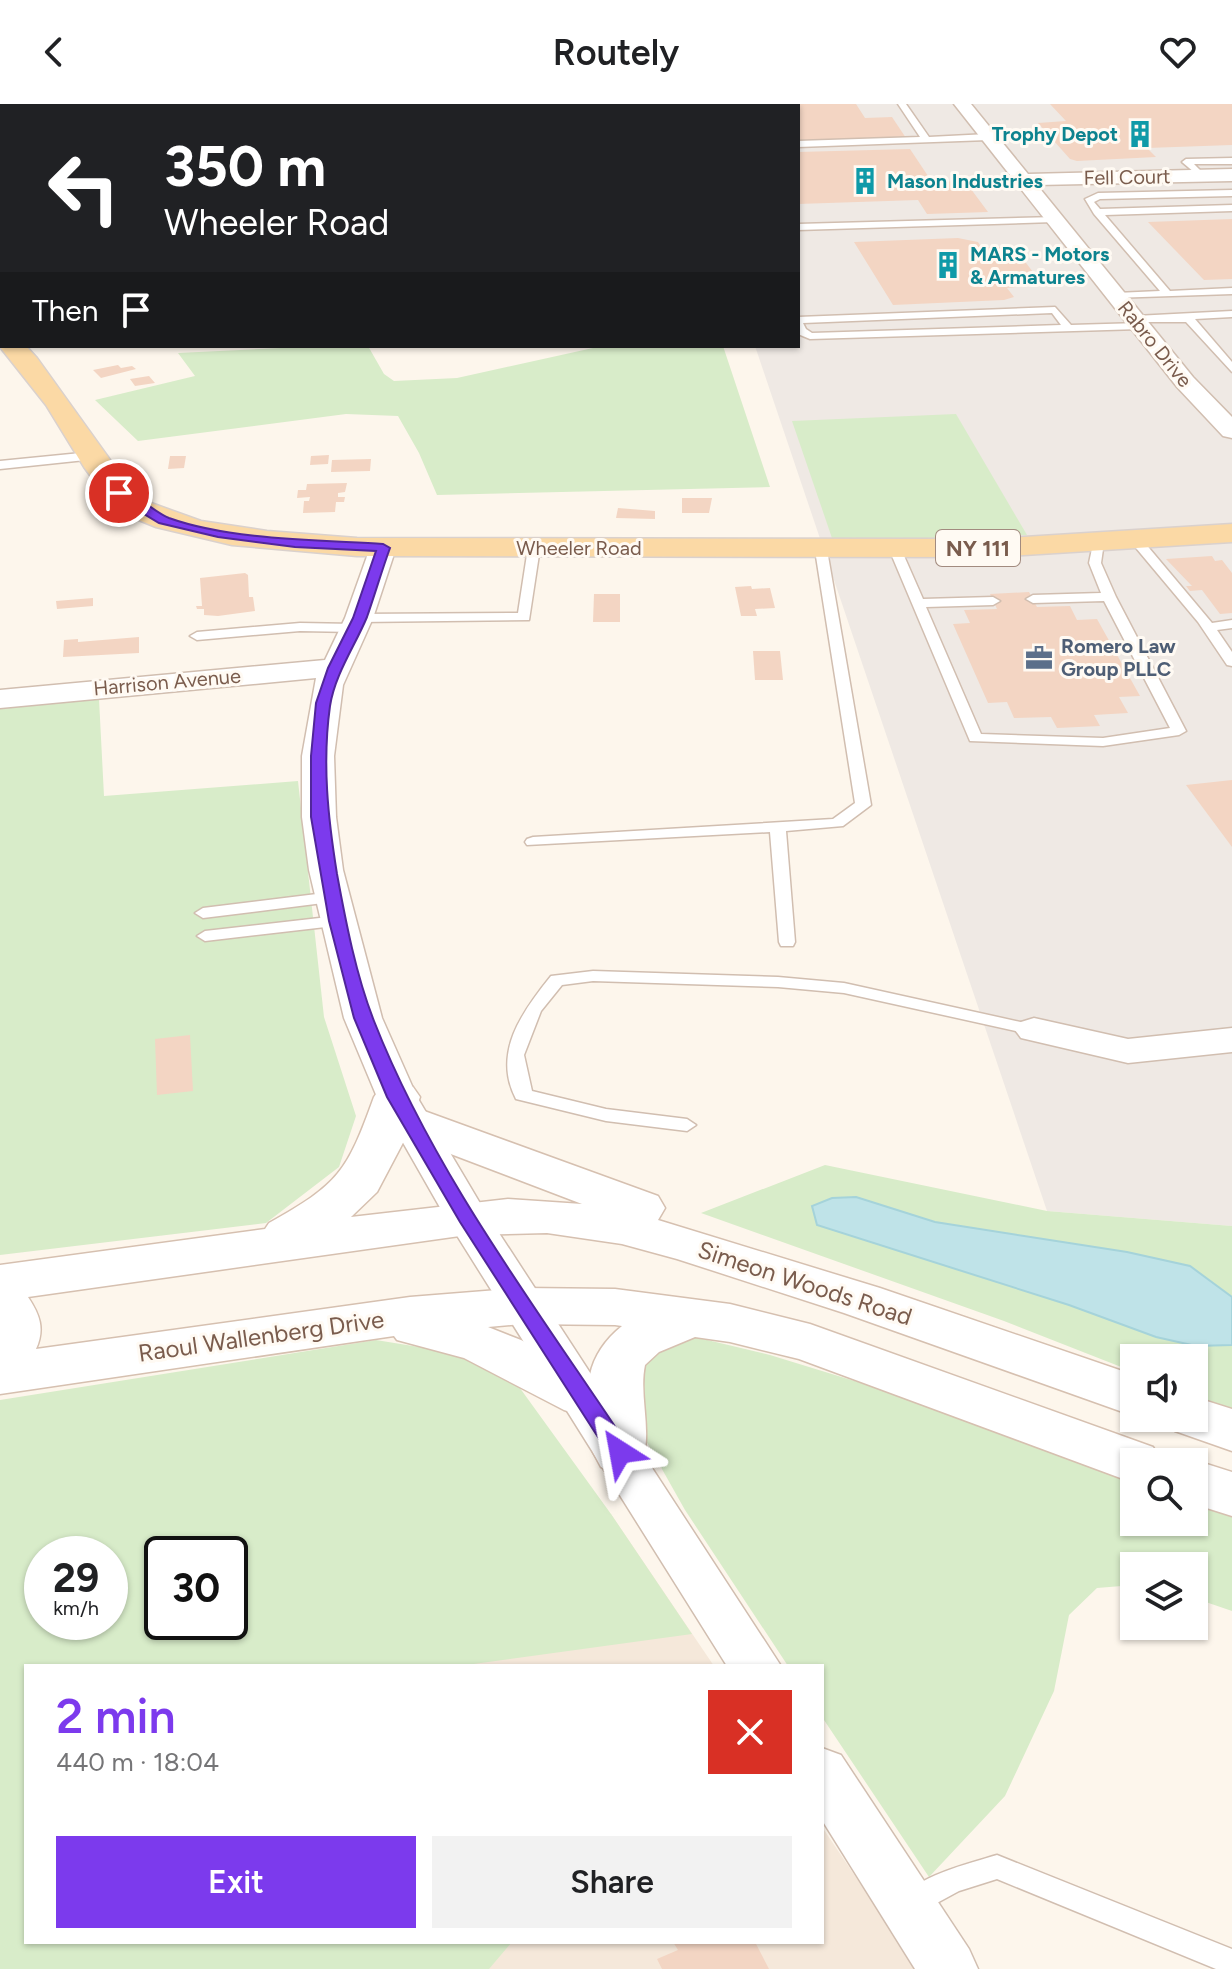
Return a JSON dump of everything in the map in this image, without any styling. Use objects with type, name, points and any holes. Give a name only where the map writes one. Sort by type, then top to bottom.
[{"type":"main road","name":"Wheeler Road","points":[[14,348],[41,379],[91,456],[123,498],[163,520],[218,533],[295,543],[383,548],[821,550],[1098,542],[1232,533]]},
{"type":"street","name":"Rabro Drive","points":[[962,104],[1137,322],[1229,425]]},
{"type":"street","name":"Fell Court","points":[[1022,180],[1232,175]]},
{"type":"street","points":[[383,548],[323,703],[318,756],[319,817],[335,909],[363,1018],[404,1109],[467,1218],[754,1664]]},
{"type":"street","name":"Harrison Avenue","points":[[0,699],[335,668]]},
{"type":"street","points":[[1034,1030],[1128,1051],[1232,1040]]},
{"type":"street","points":[[264,1247],[326,1213],[358,1186],[404,1109]]},
{"type":"street","points":[[404,1109],[726,1239],[831,1290]]},
{"type":"street","name":"Simeon Woods Road","points":[[467,1218],[534,1214],[592,1220],[651,1234],[831,1290],[1120,1391]]},
{"type":"street","points":[[0,1283],[467,1218]]},
{"type":"street","points":[[0,1297],[14,1312],[17,1336],[12,1349],[0,1363]]},
{"type":"street","points":[[522,1306],[594,1306],[695,1317],[772,1333],[857,1358],[1120,1457]]},
{"type":"street","name":"Raoul Wallenberg Drive","points":[[0,1374],[373,1320],[522,1306]]},
{"type":"street","points":[[620,1452],[614,1391],[619,1362],[635,1340],[695,1317]]},
{"type":"street","points":[[373,1320],[466,1337],[583,1396]]},
{"type":"street","points":[[1208,1422],[1232,1430]]},
{"type":"street","points":[[1208,1486],[1232,1494]]},
{"type":"street","points":[[824,1775],[948,1969]]},
{"type":"lane","points":[[902,104],[926,139]]},
{"type":"lane","points":[[800,144],[988,137]]},
{"type":"lane","points":[[1201,175],[1186,162],[1232,161]]},
{"type":"lane","points":[[1168,294],[1088,201],[1098,196],[1232,193]]},
{"type":"lane","points":[[1097,212],[1232,208]]},
{"type":"lane","points":[[800,227],[1054,219]]},
{"type":"lane","points":[[1116,296],[1232,291]]},
{"type":"lane","points":[[800,321],[1055,310],[1068,328]]},
{"type":"lane","points":[[800,328],[810,336],[1068,328],[1232,314]]},
{"type":"lane","points":[[1178,317],[1192,321],[1232,369]]},
{"type":"lane","points":[[0,465],[91,456]]},
{"type":"lane","points":[[1135,539],[1209,627],[1232,662]]},
{"type":"lane","points":[[895,549],[975,738],[1103,742],[1179,731],[1109,597],[1095,563],[1098,542]]},
{"type":"lane","points":[[197,636],[356,623],[524,617],[534,548]]},
{"type":"lane","points":[[533,842],[837,823],[863,805],[821,550]]},
{"type":"lane","points":[[1033,599],[1109,597]]},
{"type":"lane","points":[[919,603],[993,601]]},
{"type":"lane","points":[[1209,627],[1232,624]]},
{"type":"lane","points":[[778,827],[787,942]]},
{"type":"lane","points":[[203,913],[335,909]]},
{"type":"lane","points":[[205,936],[335,909]]},
{"type":"lane","points":[[687,1125],[606,1115],[523,1095],[515,1055],[533,1010],[557,980],[593,976],[778,982],[844,988],[1034,1030]]},
{"type":"lane","points":[[907,1906],[952,1881],[997,1867],[1232,1962]]},
{"type":"shaded area","points":[[800,104],[1232,104],[1232,1226],[1047,1211],[756,348],[800,348]]},
{"type":"shaded area","points":[[611,1514],[713,1664],[24,1664],[24,1944],[824,1944],[824,1830],[918,1969],[0,1969],[0,1614],[24,1619],[24,1640],[128,1640],[128,1622],[144,1622],[144,1640],[248,1640],[248,1617]]},
{"type":"green space","points":[[369,348],[384,374],[394,381],[457,378],[593,348],[724,348],[770,487],[437,495],[419,453],[398,416],[346,414],[138,441],[95,400],[195,376],[178,353]]},
{"type":"green space","points":[[956,414],[1027,535],[833,541],[792,421]]},
{"type":"green space","points":[[99,699],[104,796],[298,781],[324,1017],[356,1116],[339,1167],[266,1223],[0,1255],[0,709]]},
{"type":"green space","points":[[825,1165],[1047,1211],[1232,1226],[1232,1410],[1208,1401],[1208,1344],[1120,1344],[1120,1367],[1004,1321],[701,1213]]},
{"type":"green space","points":[[682,1334],[770,1355],[1120,1463],[1120,1536],[1208,1536],[1208,1490],[1232,1497],[1232,1611],[1208,1603],[1208,1552],[1120,1552],[1120,1586],[1097,1588],[1069,1615],[1054,1691],[1005,1796],[929,1877],[824,1720],[824,1664],[787,1664],[685,1510],[622,1398],[628,1364]]},
{"type":"green space","points":[[376,1340],[474,1356],[517,1384],[611,1514],[692,1634],[474,1664],[24,1664],[24,1944],[510,1944],[489,1969],[0,1969],[0,1400]]},
{"type":"water","points":[[856,1197],[935,1222],[1127,1252],[1190,1266],[1232,1297],[1232,1345],[1187,1344],[1156,1337],[1069,1305],[817,1225],[812,1206],[832,1198]]},
{"type":"building","points":[[800,104],[856,104],[865,118],[892,117],[906,138],[800,141]]},
{"type":"building","name":"Trophy Depot","points":[[1050,104],[1232,104],[1232,145],[1147,148],[1156,157],[1077,161],[1070,159],[1038,123],[1066,121]]},
{"type":"building","name":"Mason Industries","points":[[910,149],[932,182],[965,181],[988,212],[927,214],[918,200],[800,204],[800,152]]},
{"type":"building","points":[[1232,219],[1232,279],[1204,280],[1148,222]]},
{"type":"building","name":"MARS - Motors & Armatures","points":[[958,238],[978,242],[981,247],[1014,247],[1042,284],[1007,288],[1014,297],[1004,300],[893,305],[854,242]]},
{"type":"building","points":[[118,365],[136,369],[101,378],[93,370]]},
{"type":"building","points":[[149,376],[155,383],[135,386],[130,379]]},
{"type":"building","points":[[329,455],[328,464],[310,465],[311,456]]},
{"type":"building","points":[[170,456],[186,456],[184,468],[168,469]]},
{"type":"building","points":[[371,459],[370,471],[331,472],[332,460]]},
{"type":"building","points":[[347,483],[345,492],[338,493],[338,497],[345,497],[344,502],[336,502],[335,512],[303,513],[304,501],[309,501],[310,497],[297,498],[298,490],[306,490],[307,484]]},
{"type":"building","points":[[682,498],[712,498],[709,513],[682,513]]},
{"type":"building","points":[[618,508],[655,511],[655,519],[616,518]]},
{"type":"building","points":[[1212,556],[1215,561],[1222,560],[1232,573],[1232,613],[1220,614],[1202,590],[1190,591],[1186,586],[1192,586],[1166,559]]},
{"type":"building","points":[[245,573],[255,611],[218,616],[204,615],[204,609],[197,609],[196,606],[202,606],[200,578]]},
{"type":"building","points":[[751,586],[752,589],[770,588],[775,608],[755,609],[757,616],[741,616],[735,587]]},
{"type":"building","points":[[1029,592],[1037,607],[1070,606],[1077,620],[1097,619],[1140,696],[1119,697],[1128,713],[1094,715],[1100,726],[1057,728],[1051,717],[1014,718],[1007,702],[988,703],[953,624],[970,623],[964,610],[997,609],[990,594]]},
{"type":"building","points":[[594,594],[620,594],[620,622],[593,622]]},
{"type":"building","points":[[93,598],[93,606],[57,609],[56,601]]},
{"type":"building","points":[[139,637],[139,653],[63,657],[64,640],[78,639],[78,642]]},
{"type":"building","points":[[753,651],[780,651],[783,680],[755,680]]},
{"type":"building","points":[[1232,780],[1232,847],[1186,785]]},
{"type":"building","points":[[190,1035],[193,1091],[157,1095],[155,1039]]},
{"type":"building","points":[[674,1944],[756,1944],[769,1969],[662,1969],[657,1959],[678,1950]]},
{"type":"place","name":"Trophy Depot","points":[[1140,134]]},
{"type":"place","name":"Mason Industries","points":[[865,181]]},
{"type":"place","name":"MARS - Motors & Armatures","points":[[948,265]]},
{"type":"place","name":"Romero Law Group PLLC","points":[[1039,658]]},
{"type":"route","points":[[119,493],[163,520],[218,533],[295,543],[383,548],[359,618],[335,668],[323,703],[318,756],[319,817],[337,921],[363,1018],[397,1097],[522,1306],[620,1452]]}]
